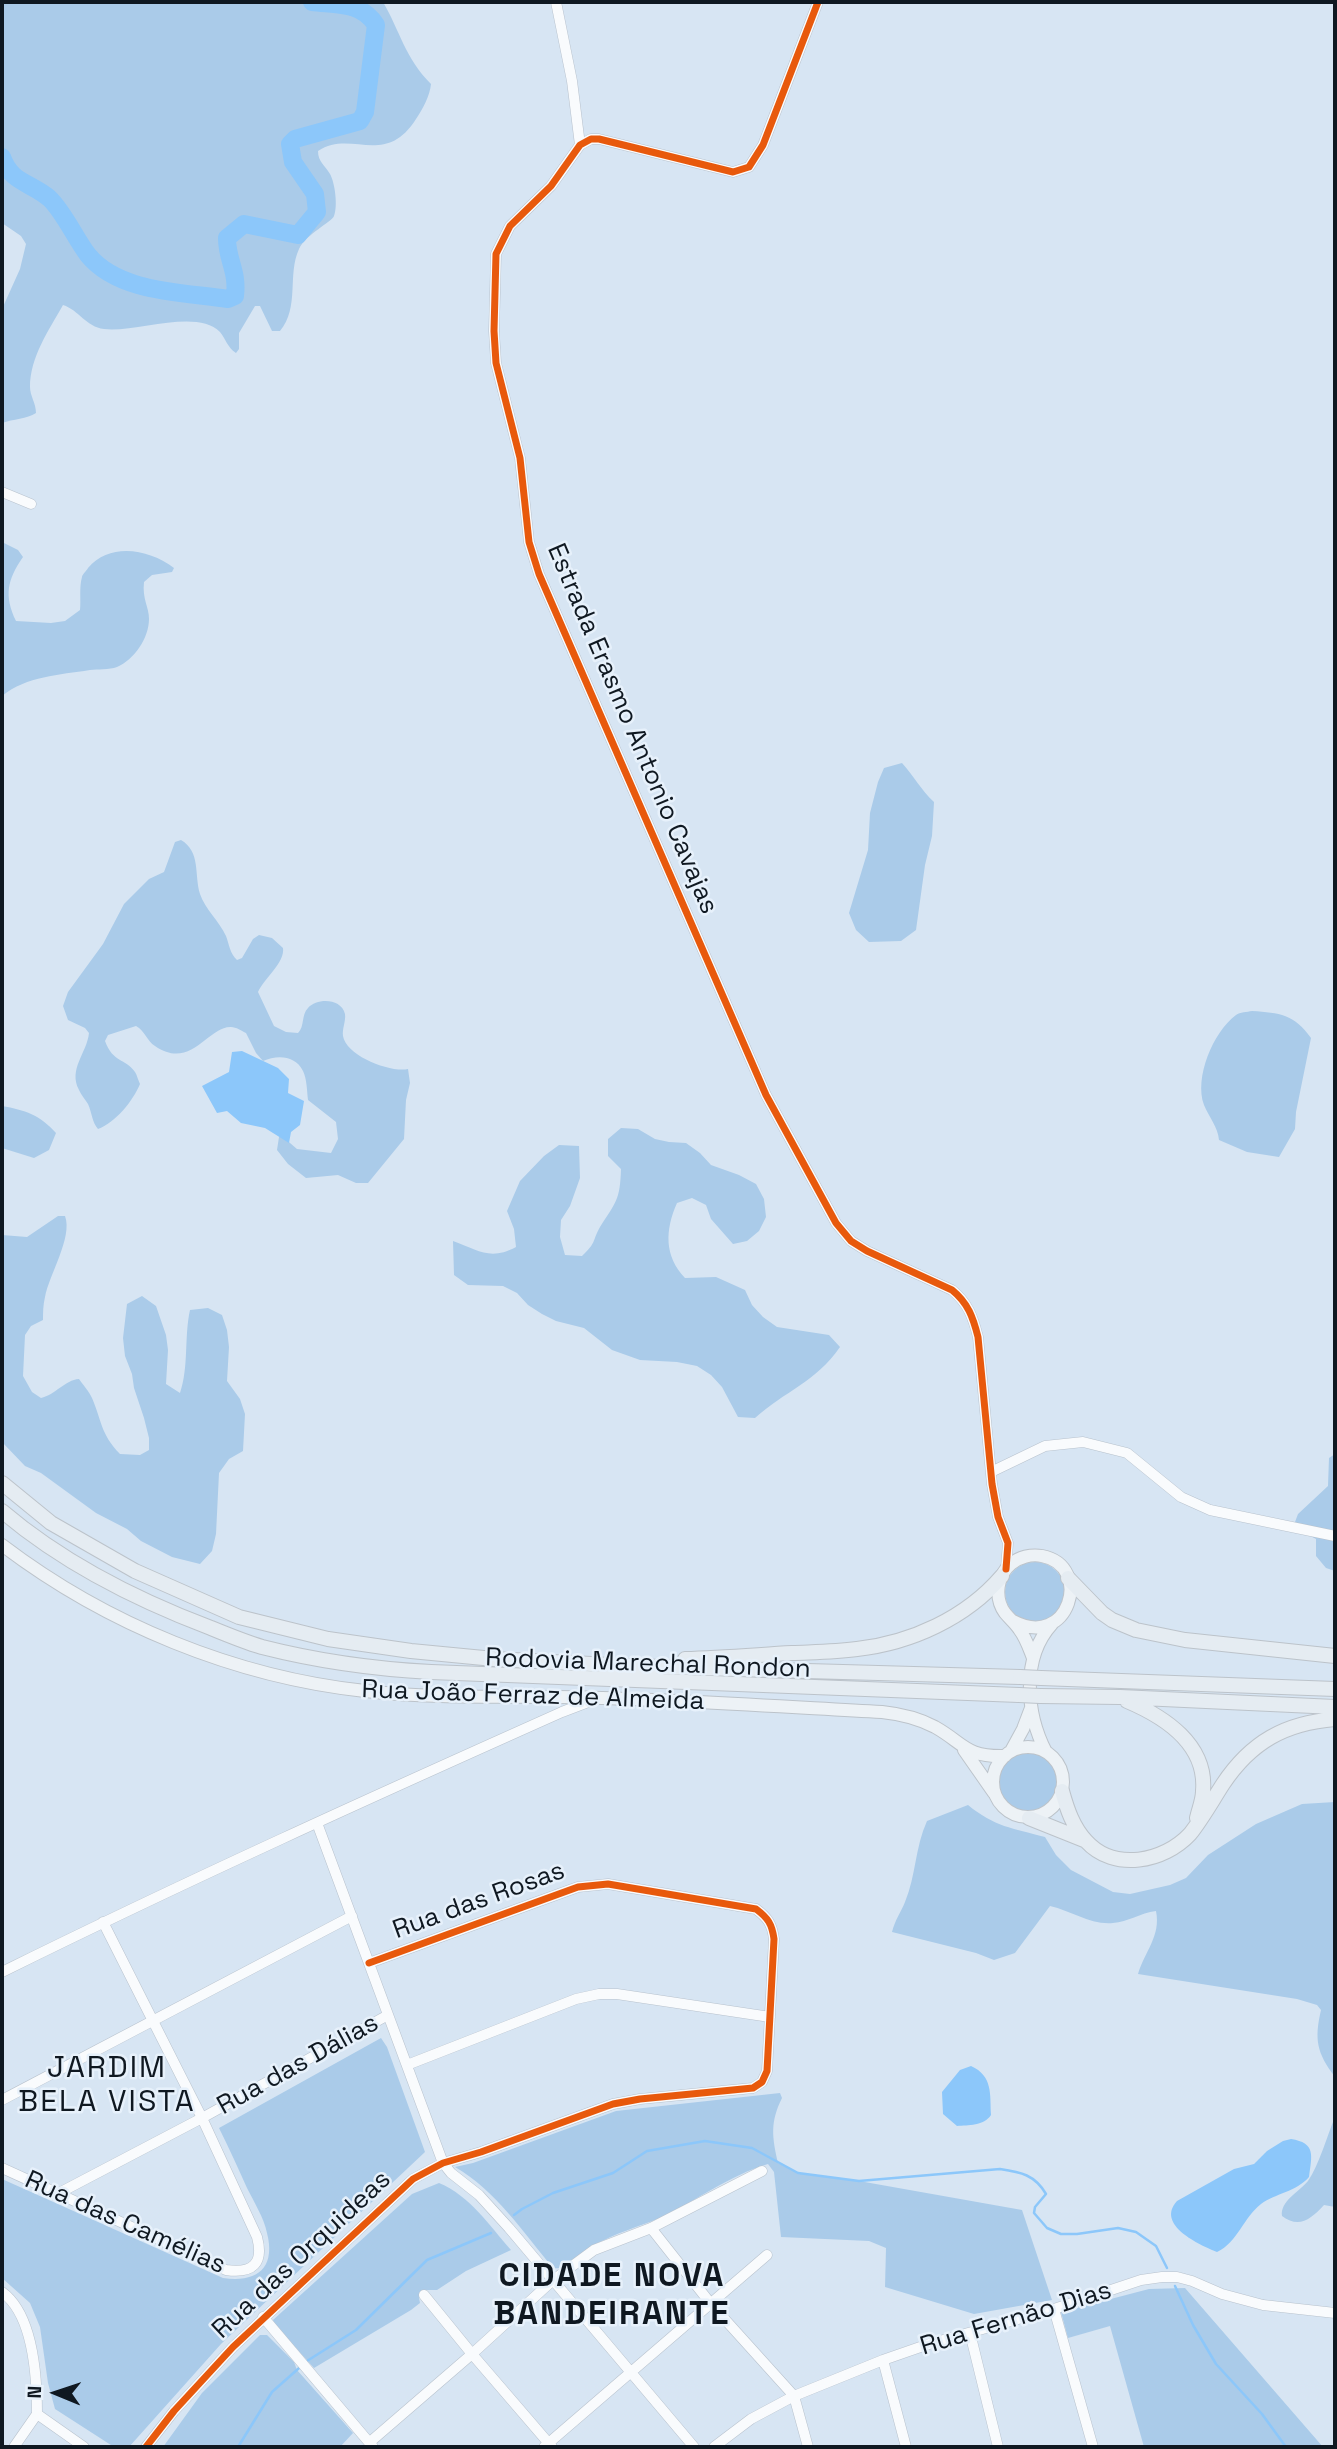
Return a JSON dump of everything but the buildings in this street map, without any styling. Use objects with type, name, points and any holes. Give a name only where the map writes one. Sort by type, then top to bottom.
[{"type":"highway","name":"Rodovia Marechal Rondon","points":[[2,1483],[51,1523],[135,1571],[239,1617],[328,1639],[494,1659],[630,1666],[1335,1689]]},
{"type":"highway","name":"Rodovia Marechal Rondon","points":[[2,1511],[96,1576],[185,1618],[260,1646],[334,1662],[431,1672],[1019,1695],[1035,1702],[1120,1698],[1335,1707]]},
{"type":"highway","points":[[630,1666],[669,1659],[873,1647],[910,1636],[956,1616],[971,1606],[1004,1572]]},
{"type":"highway","points":[[1068,1578],[1102,1613],[1136,1630],[1185,1640],[1335,1656]]},
{"type":"highway","points":[[1120,1698],[1170,1725],[1185,1738],[1196,1754],[1202,1766],[1203,1793],[1194,1830]]},
{"type":"highway","points":[[1029,1818],[1085,1840],[1104,1854],[1119,1858],[1147,1859],[1171,1851],[1181,1844],[1194,1830],[1228,1776],[1248,1752],[1272,1735],[1297,1726],[1335,1719]]},
{"type":"highway","points":[[1062,1791],[1075,1826],[1085,1840]]},
{"type":"main road","name":"Rua João Ferraz de Almeida","points":[[2,1545],[66,1588],[113,1615],[206,1655],[260,1672],[330,1686],[439,1697],[600,1698],[900,1714],[919,1719],[962,1747],[982,1755],[1008,1753]]},
{"type":"main road","points":[[1032,1658],[1040,1640],[1060,1617],[1070,1599],[1068,1578],[1058,1564],[1042,1556],[1024,1557],[1004,1572],[998,1596],[1001,1605],[1025,1638],[1032,1658],[1035,1702],[1035,1729],[1046,1752],[1059,1764],[1062,1791],[1058,1801],[1041,1816],[1018,1817],[1007,1812],[999,1803],[994,1793],[994,1773],[1023,1729],[1035,1702]]},
{"type":"main road","points":[[1013,1621],[1032,1628],[1052,1624]]},
{"type":"main road","name":"Rua João Ferraz de Almeida","points":[[962,1747],[994,1793]]},
{"type":"main road","points":[[1008,1753],[1028,1747],[1046,1752]]},
{"type":"street","points":[[556,2],[572,81],[577,149]]},
{"type":"street","points":[[577,149],[591,139],[599,139],[733,172],[749,167],[763,145],[818,2]]},
{"type":"street","name":"Estrada Erasmo Antonio Cavajas","points":[[577,149],[551,186],[510,226],[496,254],[496,363],[520,458],[529,542],[539,574],[766,1095],[836,1223],[852,1241],[867,1251],[952,1290],[963,1300],[974,1318],[992,1484],[998,1517],[1008,1543]]},
{"type":"street","points":[[2,492],[31,504]]},
{"type":"street","points":[[991,1472],[1045,1446],[1083,1442],[1127,1453],[1181,1497],[1210,1510],[1335,1536]]},
{"type":"street","points":[[1008,1543],[1024,1557]]},
{"type":"street","points":[[1004,1572],[1008,1543]]},
{"type":"street","points":[[2,1972],[317,1823],[562,1712],[600,1698]]},
{"type":"street","points":[[317,1823],[443,2163],[478,2195],[694,2447]]},
{"type":"street","name":"Rua das Rosas","points":[[369,1963],[578,1887],[608,1884],[756,1909],[767,1917],[774,1939],[770,2017]]},
{"type":"street","points":[[2,2100],[352,1916]]},
{"type":"street","points":[[103,1922],[202,2118]]},
{"type":"street","points":[[407,2066],[576,1998],[598,1994],[617,1994],[770,2017]]},
{"type":"street","name":"Rua das Dálias","points":[[59,2193],[388,2015]]},
{"type":"street","name":"Rua das Orquideas","points":[[146,2447],[174,2411],[263,2317],[401,2189],[443,2163],[613,2104],[753,2088],[762,2082],[767,2071],[770,2017]]},
{"type":"street","name":"Rua das Camélias","points":[[2,2168],[226,2270],[238,2272],[250,2269],[257,2262],[261,2251],[257,2237],[202,2118]]},
{"type":"street","points":[[263,2317],[372,2445],[552,2281],[594,2250],[651,2228],[762,2171]]},
{"type":"street","points":[[651,2228],[711,2304],[794,2396],[808,2447]]},
{"type":"street","points":[[424,2295],[549,2446],[630,2372],[767,2255]]},
{"type":"street","name":"Rua Fernão Dias","points":[[714,2447],[751,2419],[794,2396],[883,2360],[1141,2280],[1162,2277],[1192,2281],[1223,2294],[1263,2305],[1335,2313]]},
{"type":"street","points":[[2,2292],[19,2309],[25,2323],[37,2386],[37,2414],[14,2447]]},
{"type":"street","points":[[1054,2309],[1093,2447]]},
{"type":"street","points":[[970,2333],[998,2447]]},
{"type":"street","points":[[883,2360],[906,2447]]},
{"type":"street","points":[[37,2414],[83,2447]]},
{"type":"shaded area","points":[[2,2],[383,2],[409,54],[431,84],[416,119],[404,134],[392,142],[380,145],[330,145],[318,151],[320,161],[333,183],[335,212],[332,219],[307,238],[299,249],[294,269],[290,312],[280,331],[272,331],[260,306],[255,306],[239,333],[239,349],[236,353],[220,332],[210,325],[181,322],[104,329],[92,325],[63,305],[41,344],[33,365],[30,387],[36,413],[2,423],[2,309],[20,269],[26,244],[21,236],[2,223]]},
{"type":"shaded area","points":[[2,542],[18,550],[23,557],[13,573],[9,588],[10,604],[16,621],[65,621],[80,610],[83,575],[107,554],[130,551],[142,553],[174,568],[172,572],[152,575],[144,582],[149,615],[146,634],[139,648],[123,664],[111,669],[44,677],[22,684],[2,696]]},
{"type":"shaded area","points":[[902,763],[934,802],[932,836],[916,930],[901,941],[869,942],[856,930],[849,913],[868,850],[870,813],[878,782],[884,768]]},
{"type":"shaded area","points":[[181,840],[192,851],[202,899],[226,936],[235,958],[242,958],[253,939],[259,935],[272,938],[283,948],[278,965],[258,992],[274,1026],[286,1032],[298,1033],[308,1008],[317,1002],[334,1002],[345,1014],[343,1036],[352,1050],[381,1066],[408,1069],[410,1083],[406,1100],[404,1139],[368,1183],[356,1183],[338,1175],[306,1178],[288,1164],[277,1150],[279,1137],[283,1137],[297,1149],[331,1153],[338,1139],[336,1122],[308,1100],[306,1082],[300,1066],[291,1059],[280,1057],[263,1061],[246,1033],[233,1027],[214,1033],[198,1046],[179,1053],[168,1052],[155,1046],[136,1026],[108,1035],[105,1041],[108,1048],[136,1073],[140,1084],[117,1117],[98,1129],[96,1126],[76,1082],[77,1068],[89,1033],[85,1028],[68,1020],[63,1006],[68,992],[103,944],[124,904],[149,879],[164,872],[175,842]]},
{"type":"shaded area","points":[[1252,1011],[1286,1016],[1299,1024],[1311,1038],[1295,1129],[1279,1157],[1247,1152],[1219,1140],[1204,1105],[1202,1082],[1213,1044],[1236,1015]]},
{"type":"shaded area","points":[[2,1106],[32,1114],[50,1127],[56,1133],[49,1150],[34,1158],[2,1148]]},
{"type":"shaded area","points":[[621,1128],[638,1129],[655,1139],[686,1143],[711,1165],[756,1184],[764,1199],[766,1217],[759,1231],[747,1241],[733,1244],[711,1219],[706,1205],[692,1198],[677,1203],[670,1223],[670,1252],[685,1278],[716,1277],[745,1290],[752,1305],[777,1327],[829,1335],[840,1347],[821,1369],[755,1418],[738,1417],[722,1387],[711,1375],[697,1366],[640,1360],[612,1350],[584,1328],[556,1321],[542,1314],[528,1305],[517,1293],[503,1286],[468,1285],[454,1275],[453,1241],[491,1254],[516,1247],[514,1229],[507,1211],[520,1181],[559,1145],[579,1146],[580,1178],[570,1206],[561,1220],[560,1237],[565,1255],[582,1256],[592,1244],[620,1188],[621,1169],[608,1156],[608,1139]]},
{"type":"shaded area","points":[[58,1216],[65,1216],[66,1234],[47,1288],[43,1320],[31,1326],[25,1335],[23,1376],[32,1392],[41,1398],[79,1379],[92,1398],[105,1433],[120,1454],[140,1455],[149,1450],[144,1418],[125,1356],[123,1338],[127,1304],[142,1296],[156,1306],[168,1350],[166,1384],[180,1393],[185,1373],[190,1310],[208,1308],[222,1315],[229,1347],[227,1381],[240,1399],[245,1414],[243,1451],[229,1459],[219,1473],[216,1534],[212,1551],[200,1564],[172,1557],[141,1541],[127,1529],[96,1513],[41,1473],[25,1466],[2,1442],[2,1235],[27,1237]]},
{"type":"shaded area","points":[[1335,1454],[1335,1571],[1326,1568],[1316,1556],[1316,1539],[1299,1530],[1295,1522],[1298,1514],[1328,1486],[1329,1458]]},
{"type":"shaded area","points":[[1035,1562],[1052,1567],[1060,1575],[1065,1592],[1060,1609],[1052,1617],[1035,1622],[1018,1617],[1010,1609],[1005,1592],[1010,1575],[1018,1567]]},
{"type":"shaded area","points":[[1022,1752],[1034,1752],[1053,1765],[1058,1782],[1056,1794],[1045,1807],[1034,1812],[1022,1812],[1003,1799],[998,1788],[998,1776],[1011,1757]]},
{"type":"shaded area","points":[[1335,1802],[1335,2077],[1324,2061],[1319,2046],[1321,2010],[1317,2005],[1297,1999],[1138,1974],[1154,1936],[1156,1911],[1105,1923],[1050,1906],[1015,1953],[994,1960],[892,1932],[909,1892],[927,1821],[968,1805],[996,1822],[1045,1837],[1056,1855],[1071,1870],[1113,1892],[1130,1894],[1170,1885],[1186,1878],[1208,1855],[1256,1824],[1302,1804]]},
{"type":"shaded area","points":[[381,2038],[387,2047],[425,2152],[221,2344],[129,2447],[114,2447],[55,2409],[48,2383],[40,2327],[30,2303],[2,2278],[2,2179],[223,2278],[235,2279],[254,2275],[266,2264],[269,2256],[267,2233],[219,2128]]},
{"type":"shaded area","points":[[780,2093],[782,2098],[775,2115],[773,2130],[778,2163],[798,2173],[1022,2210],[1052,2300],[974,2314],[885,2287],[886,2248],[869,2241],[781,2237],[774,2172],[768,2164],[727,2181],[660,2218],[603,2241],[564,2267],[553,2268],[496,2200],[455,2167],[473,2163],[616,2111]]},
{"type":"shaded area","points":[[1335,2117],[1335,2207],[1324,2205],[1304,2221],[1288,2220],[1282,2216],[1284,2206],[1308,2181]]},
{"type":"shaded area","points":[[439,2183],[470,2203],[511,2250],[466,2271],[437,2290],[423,2290],[420,2303],[411,2310],[314,2368],[273,2320],[412,2194]]},
{"type":"shaded area","points":[[1185,2288],[1323,2447],[1144,2447],[1110,2326],[1068,2338],[1061,2312],[1149,2289]]},
{"type":"shaded area","points":[[260,2335],[267,2335],[294,2362],[297,2370],[353,2433],[340,2447],[163,2447],[202,2393]]},
{"type":"water","points":[[242,1051],[278,1068],[289,1079],[288,1093],[304,1101],[300,1125],[291,1132],[289,1143],[265,1128],[241,1123],[227,1111],[217,1113],[202,1086],[229,1072],[232,1052]]},
{"type":"water","points":[[971,2066],[987,2080],[991,2115],[980,2123],[957,2126],[943,2114],[942,2092],[960,2070]]},
{"type":"water","points":[[1291,2139],[1305,2144],[1310,2151],[1309,2177],[1298,2186],[1261,2204],[1224,2248],[1217,2252],[1209,2249],[1182,2233],[1176,2226],[1172,2210],[1177,2201],[1234,2169],[1254,2164],[1267,2151]]},
{"type":"waterway","points":[[2,157],[10,172],[49,198],[60,210],[88,255],[101,268],[134,284],[153,289],[228,299],[235,296],[235,279],[227,238],[244,224],[298,235],[317,212],[315,194],[293,162],[290,144],[295,139],[360,121],[365,112],[376,25],[364,12],[356,8],[312,2]]},
{"type":"waterway","points":[[514,2215],[553,2193],[613,2173],[647,2151],[705,2141],[752,2148],[798,2173],[859,2181],[1000,2169],[1021,2173],[1037,2182],[1046,2194],[1035,2207],[1034,2213],[1047,2228],[1061,2234],[1118,2228],[1136,2232],[1156,2246],[1167,2268]]},
{"type":"waterway","points":[[238,2447],[272,2392],[307,2361],[356,2330],[427,2260],[491,2233]]},
{"type":"waterway","points":[[1175,2286],[1193,2325],[1216,2364],[1262,2414],[1286,2447]]},
{"type":"cycle path","points":[[818,2],[763,145],[749,167],[733,172],[599,139],[591,139],[580,145],[551,186],[510,226],[496,254],[496,363],[520,458],[529,542],[539,574],[766,1095],[836,1223],[851,1241],[952,1290],[966,1305],[972,1317],[978,1337],[992,1484],[998,1517],[1008,1543],[1006,1569]]},
{"type":"cycle path","points":[[146,2447],[174,2411],[233,2347],[413,2179],[443,2163],[613,2104],[753,2088],[762,2082],[767,2071],[774,1939],[769,1922],[756,1909],[608,1884],[578,1887],[369,1963]]},
{"type":"district","name":"JARDIM BELA VISTA","points":[[107,2086]]},
{"type":"district","name":"CIDADE NOVA BANDEIRANTE","points":[[612,2296]]}]
